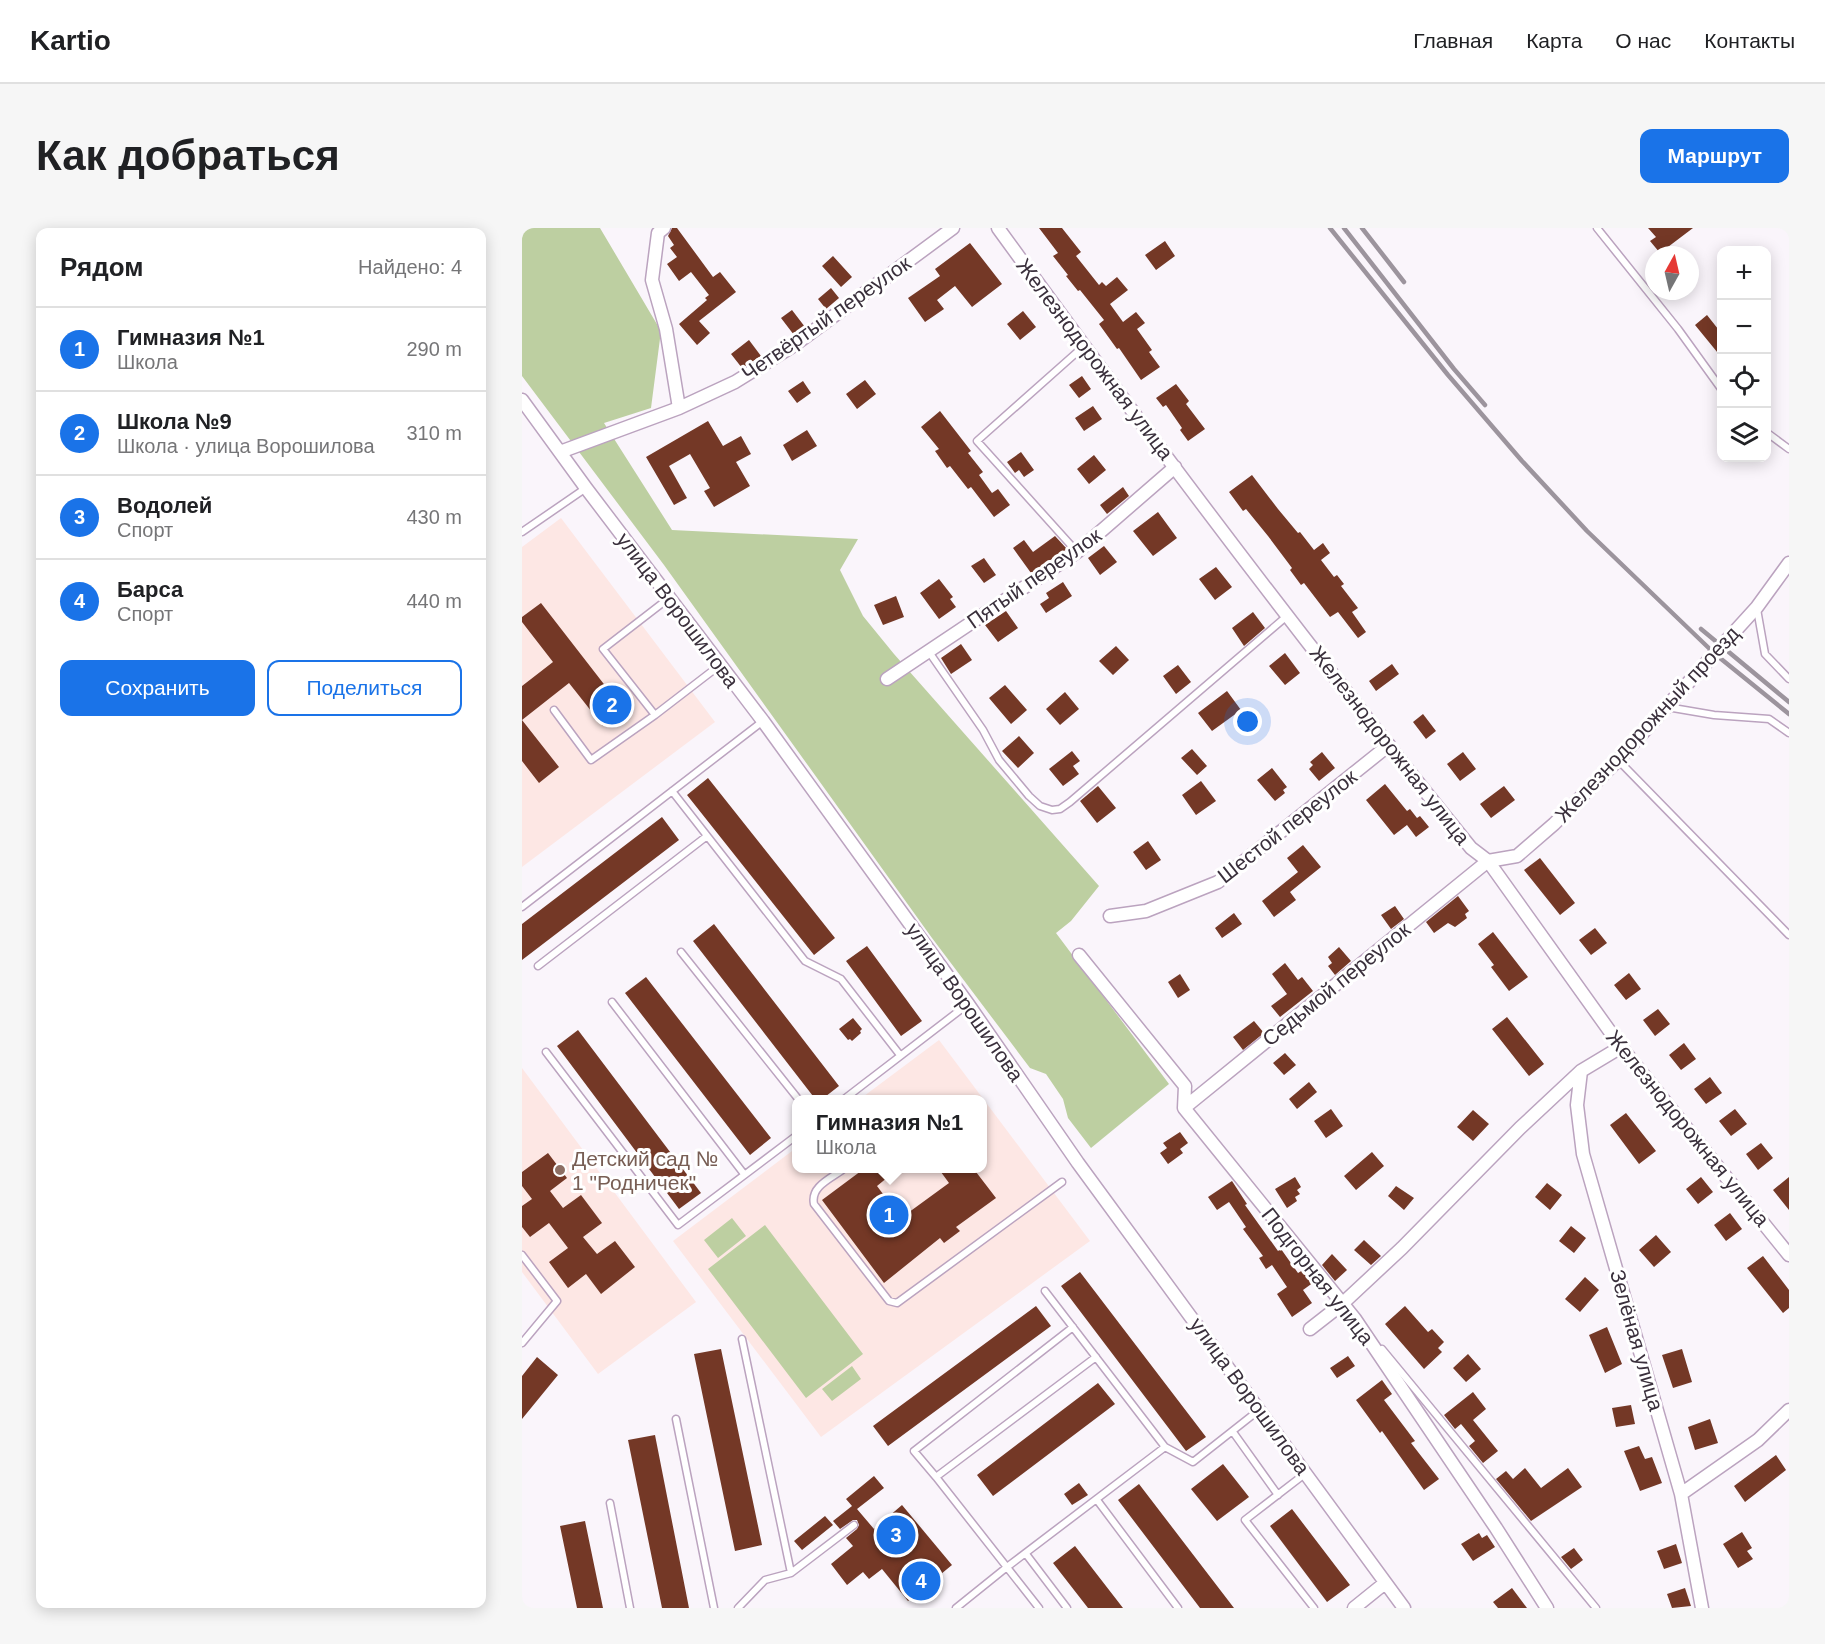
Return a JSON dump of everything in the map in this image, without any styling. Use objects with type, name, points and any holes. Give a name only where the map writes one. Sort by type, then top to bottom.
[{"type":"street","points":[[664,228],[658,233],[652,280],[666,329],[680,408]]},
{"type":"street","name":"Четвёртый переулок","points":[[560,452],[680,408],[735,382],[793,346],[953,228]]},
{"type":"street","name":"Железнодорожная улица","points":[[998,228],[1288,616],[1472,848],[1488,861],[1621,1047],[1789,1255]]},
{"type":"street","name":"улица Ворошилова","points":[[522,399],[586,488],[763,721],[968,1004],[1078,1163],[1404,1608]]},
{"type":"street","name":"Пятый переулок","points":[[887,679],[1077,552],[1175,467]]},
{"type":"street","name":"Железнодорожный проезд","points":[[1488,861],[1517,856],[1554,824],[1618,760],[1757,607],[1789,563]]},
{"type":"street","name":"Шестой переулок","points":[[1110,916],[1146,911],[1218,882],[1389,745]]},
{"type":"street","name":"Седьмой переулок","points":[[1184,1108],[1488,861]]},
{"type":"street","points":[[1079,955],[1185,1086],[1184,1108]]},
{"type":"street","points":[[1310,1329],[1342,1304],[1402,1248],[1520,1128],[1581,1071],[1621,1047]]},
{"type":"street","name":"Зелёная улица","points":[[1581,1071],[1577,1105],[1583,1154],[1681,1494],[1702,1608]]},
{"type":"street","name":"Подгорная улица","points":[[1184,1108],[1342,1304],[1496,1528],[1547,1608]]},
{"type":"street","points":[[1681,1494],[1758,1440],[1789,1410]]},
{"type":"street","points":[[1354,1608],[1385,1583]]},
{"type":"lane","points":[[1597,228],[1678,329],[1717,383]]},
{"type":"lane","points":[[1077,552],[977,441],[1084,346]]},
{"type":"lane","points":[[1771,435],[1789,449]]},
{"type":"lane","points":[[522,532],[586,488]]},
{"type":"lane","points":[[655,715],[603,649],[669,598]]},
{"type":"lane","points":[[1757,607],[1765,654],[1789,679]]},
{"type":"lane","points":[[929,652],[983,730],[999,760],[1040,806],[1052,810],[1060,809],[1070,802],[1288,616]]},
{"type":"lane","points":[[554,710],[591,760],[720,665]]},
{"type":"lane","points":[[1666,707],[1714,715],[1769,719],[1789,733]]},
{"type":"lane","points":[[522,907],[763,721]]},
{"type":"lane","points":[[1618,760],[1789,935]]},
{"type":"lane","points":[[672,791],[805,961],[841,979],[900,1054]]},
{"type":"lane","points":[[538,966],[707,836]]},
{"type":"lane","points":[[681,951],[795,1095]]},
{"type":"lane","points":[[612,1002],[744,1174]]},
{"type":"lane","points":[[849,1095],[968,1004]]},
{"type":"lane","points":[[546,1052],[678,1225],[792,1139]]},
{"type":"lane","points":[[838,1173],[815,1190],[812,1197],[814,1204],[892,1304],[897,1303],[1062,1182]]},
{"type":"lane","points":[[1267,1210],[1596,1608]]},
{"type":"lane","points":[[522,1255],[557,1301],[522,1343]]},
{"type":"lane","points":[[1045,1291],[1165,1447],[1193,1462],[1260,1410]]},
{"type":"lane","points":[[1039,1608],[914,1450],[1073,1326]]},
{"type":"lane","points":[[742,1339],[791,1573]]},
{"type":"lane","points":[[936,1478],[1096,1357]]},
{"type":"lane","points":[[676,1419],[714,1608]]},
{"type":"lane","points":[[1233,1432],[1278,1495]]},
{"type":"lane","points":[[956,1608],[1165,1447]]},
{"type":"lane","points":[[1306,1473],[1245,1520],[1314,1608]]},
{"type":"lane","points":[[1097,1500],[1178,1608]]},
{"type":"lane","points":[[609,1503],[630,1608]]},
{"type":"lane","points":[[738,1608],[765,1580],[791,1573],[854,1525]]},
{"type":"lane","points":[[1026,1554],[1067,1608]]},
{"type":"shaded area","points":[[561,518],[715,722],[522,867],[522,547]]},
{"type":"shaded area","points":[[939,1040],[980,1095],[865,1095]]},
{"type":"shaded area","name":"Детский сад № 1 \"Родничек\"","points":[[522,1068],[696,1302],[598,1374],[522,1272]]},
{"type":"shaded area","points":[[987,1104],[1090,1241],[821,1437],[673,1241],[792,1151],[792,1173],[987,1173]]},
{"type":"green space","points":[[522,228],[600,228],[661,331],[651,408],[604,423],[672,530],[858,539],[840,570],[863,616],[1099,886],[1071,921],[1056,933],[1169,1084],[1091,1148],[1068,1118],[1063,1099],[1046,1074],[1030,1068],[932,938],[664,565],[522,376]]},
{"type":"green space","points":[[732,1218],[746,1236],[718,1258],[704,1240]]},
{"type":"green space","points":[[765,1225],[863,1354],[806,1398],[708,1269]]},
{"type":"green space","points":[[852,1366],[861,1379],[832,1401],[822,1389]]},
{"type":"building","points":[[672,228],[677,228],[713,277],[720,272],[736,292],[699,321],[710,333],[697,345],[679,324],[707,300],[705,298],[709,295],[691,272],[679,281],[667,264],[677,257],[670,248],[674,245],[668,236]]},
{"type":"building","points":[[1039,228],[1062,228],[1081,252],[1076,256],[1099,285],[1102,282],[1106,286],[1117,277],[1128,290],[1110,304],[1123,322],[1136,312],[1145,323],[1137,329],[1152,350],[1149,352],[1160,367],[1141,380],[1099,324],[1104,320],[1066,276],[1068,275],[1053,256],[1058,253]]},
{"type":"building","points":[[1648,228],[1693,228],[1669,246],[1654,246],[1650,241],[1656,237]]},
{"type":"building","points":[[1165,241],[1175,256],[1156,270],[1145,255]]},
{"type":"building","points":[[970,243],[1002,284],[972,307],[955,286],[937,300],[944,309],[925,322],[908,298],[940,276],[935,269]]},
{"type":"building","points":[[833,256],[852,277],[841,287],[822,266]]},
{"type":"building","points":[[831,288],[839,298],[826,309],[818,299]]},
{"type":"building","points":[[792,310],[805,327],[794,335],[781,318]]},
{"type":"building","points":[[1023,311],[1036,327],[1020,340],[1007,324]]},
{"type":"building","points":[[1707,315],[1717,328],[1717,352],[1695,325]]},
{"type":"building","points":[[749,340],[761,356],[742,368],[731,354]]},
{"type":"building","points":[[1082,376],[1091,389],[1079,398],[1069,385]]},
{"type":"building","points":[[865,380],[876,394],[857,409],[846,394]]},
{"type":"building","points":[[803,381],[811,393],[797,403],[788,391]]},
{"type":"building","points":[[1176,384],[1189,401],[1186,404],[1205,429],[1188,441],[1166,405],[1163,407],[1156,398]]},
{"type":"building","points":[[1093,406],[1102,419],[1084,431],[1075,418]]},
{"type":"building","points":[[940,411],[971,451],[968,453],[983,472],[979,475],[992,493],[998,489],[1010,505],[994,517],[971,487],[968,489],[950,466],[947,468],[935,451],[939,449],[921,427]]},
{"type":"building","points":[[708,421],[723,446],[741,436],[751,454],[736,462],[750,486],[714,507],[704,491],[710,488],[690,454],[669,466],[687,498],[674,505],[646,457]]},
{"type":"building","points":[[807,430],[817,446],[792,461],[783,445]]},
{"type":"building","points":[[1021,452],[1034,470],[1024,477],[1019,470],[1015,473],[1007,462]]},
{"type":"building","points":[[1094,455],[1106,470],[1089,484],[1077,469]]},
{"type":"building","points":[[1252,475],[1314,550],[1323,543],[1330,553],[1321,560],[1334,577],[1337,575],[1344,584],[1341,586],[1358,608],[1352,612],[1366,632],[1358,638],[1338,612],[1330,617],[1304,583],[1301,585],[1290,570],[1292,568],[1268,536],[1246,509],[1243,511],[1229,492]]},
{"type":"building","points":[[1123,487],[1129,496],[1107,514],[1100,505]]},
{"type":"building","points":[[1158,512],[1177,538],[1153,556],[1133,531]]},
{"type":"building","points":[[1055,536],[1067,549],[1031,573],[1013,548],[1024,540],[1033,552]]},
{"type":"building","points":[[1104,546],[1117,562],[1100,575],[1088,558]]},
{"type":"building","points":[[984,558],[996,575],[984,583],[971,566]]},
{"type":"building","points":[[1216,567],[1232,587],[1215,600],[1199,579]]},
{"type":"building","points":[[939,579],[953,597],[950,599],[956,607],[939,619],[920,593]]},
{"type":"building","points":[[1063,582],[1072,596],[1046,613],[1040,604],[1049,598],[1046,593]]},
{"type":"building","points":[[896,596],[904,617],[883,625],[874,605]]},
{"type":"building","points":[[541,603],[624,710],[603,726],[569,683],[522,720],[522,686],[553,662],[522,622],[522,617]]},
{"type":"building","points":[[1006,611],[1018,628],[998,642],[985,625]]},
{"type":"building","points":[[1253,612],[1265,628],[1244,646],[1232,628]]},
{"type":"building","points":[[961,644],[972,660],[951,674],[941,658]]},
{"type":"building","points":[[1116,646],[1129,660],[1113,675],[1099,661]]},
{"type":"building","points":[[1285,653],[1300,673],[1285,685],[1269,666]]},
{"type":"building","points":[[1392,664],[1399,674],[1376,691],[1369,681]]},
{"type":"building","points":[[1178,665],[1191,682],[1176,694],[1163,676]]},
{"type":"building","points":[[1005,685],[1027,710],[1011,724],[989,698]]},
{"type":"building","points":[[1227,691],[1241,710],[1212,731],[1198,713]]},
{"type":"building","points":[[1065,692],[1079,709],[1060,725],[1046,709]]},
{"type":"building","points":[[1423,714],[1436,731],[1426,739],[1413,722]]},
{"type":"building","points":[[522,720],[559,767],[539,783],[522,761]]},
{"type":"building","points":[[1019,736],[1034,753],[1018,768],[1002,751]]},
{"type":"building","points":[[1192,749],[1207,766],[1197,775],[1181,758]]},
{"type":"building","points":[[1072,751],[1080,761],[1073,766],[1079,774],[1063,786],[1049,769]]},
{"type":"building","points":[[1322,752],[1335,768],[1319,781],[1309,769],[1313,765],[1310,762]]},
{"type":"building","points":[[1463,752],[1476,769],[1460,781],[1447,764]]},
{"type":"building","points":[[1272,768],[1287,787],[1283,790],[1285,793],[1275,801],[1257,780]]},
{"type":"building","points":[[708,778],[835,938],[814,955],[687,795]]},
{"type":"building","points":[[1201,781],[1216,801],[1196,815],[1182,795]]},
{"type":"building","points":[[1385,784],[1407,811],[1410,809],[1417,818],[1420,816],[1429,827],[1416,837],[1407,825],[1394,835],[1366,800]]},
{"type":"building","points":[[1098,786],[1116,808],[1097,823],[1080,801]]},
{"type":"building","points":[[1504,786],[1515,800],[1491,818],[1480,804]]},
{"type":"building","points":[[662,817],[679,840],[522,960],[522,924]]},
{"type":"building","points":[[1148,841],[1161,860],[1146,870],[1133,852]]},
{"type":"building","points":[[1303,845],[1321,867],[1290,892],[1296,900],[1274,917],[1262,901],[1298,872],[1287,858]]},
{"type":"building","points":[[1540,858],[1575,903],[1560,915],[1524,870]]},
{"type":"building","points":[[1458,896],[1469,911],[1465,914],[1467,918],[1455,927],[1448,923],[1434,933],[1426,922]]},
{"type":"building","points":[[1395,906],[1404,919],[1391,929],[1381,915]]},
{"type":"building","points":[[1234,913],[1242,924],[1222,938],[1215,928]]},
{"type":"building","points":[[714,924],[839,1086],[827,1095],[812,1095],[693,941]]},
{"type":"building","points":[[1595,928],[1607,943],[1591,955],[1579,940]]},
{"type":"building","points":[[1493,932],[1528,977],[1509,991],[1491,967],[1494,965],[1478,944]]},
{"type":"building","points":[[867,946],[922,1021],[901,1036],[846,961]]},
{"type":"building","points":[[1339,947],[1351,961],[1335,975],[1328,966],[1332,963],[1328,957]]},
{"type":"building","points":[[1285,963],[1298,980],[1302,977],[1313,991],[1280,1017],[1271,1006],[1287,994],[1272,974]]},
{"type":"building","points":[[1629,973],[1641,989],[1626,1000],[1614,985]]},
{"type":"building","points":[[1180,974],[1190,990],[1178,998],[1168,982]]},
{"type":"building","points":[[646,977],[771,1138],[750,1155],[625,993]]},
{"type":"building","points":[[1658,1009],[1670,1024],[1655,1036],[1643,1020]]},
{"type":"building","points":[[1507,1017],[1544,1064],[1529,1076],[1492,1029]]},
{"type":"building","points":[[853,1018],[862,1029],[852,1041],[848,1040],[839,1029]]},
{"type":"building","points":[[1254,1021],[1264,1033],[1243,1050],[1233,1037]]},
{"type":"building","points":[[578,1030],[701,1193],[679,1209],[557,1046]]},
{"type":"building","points":[[1684,1043],[1696,1059],[1681,1070],[1669,1055]]},
{"type":"building","points":[[1285,1053],[1296,1065],[1284,1075],[1273,1063]]},
{"type":"building","points":[[1710,1077],[1722,1093],[1706,1104],[1694,1089]]},
{"type":"building","points":[[1309,1082],[1317,1092],[1297,1109],[1289,1099]]},
{"type":"building","points":[[1331,1109],[1343,1126],[1326,1138],[1314,1121]]},
{"type":"building","points":[[1735,1109],[1747,1124],[1731,1136],[1719,1121]]},
{"type":"building","points":[[1473,1110],[1489,1124],[1473,1141],[1457,1127]]},
{"type":"building","points":[[1626,1113],[1656,1151],[1639,1164],[1610,1125]]},
{"type":"building","points":[[1180,1132],[1188,1143],[1180,1149],[1183,1153],[1168,1164],[1160,1153],[1167,1148],[1163,1143]]},
{"type":"building","points":[[1761,1143],[1773,1158],[1758,1170],[1746,1154]]},
{"type":"building","points":[[1372,1152],[1384,1166],[1356,1190],[1344,1176]]},
{"type":"building","points":[[548,1153],[567,1178],[550,1191],[563,1208],[581,1195],[602,1223],[583,1237],[597,1254],[615,1241],[635,1267],[601,1294],[586,1274],[568,1288],[549,1262],[568,1248],[549,1223],[530,1237],[522,1227],[522,1206],[532,1199],[522,1186],[522,1172]]},
{"type":"building","points":[[858,1173],[893,1173],[877,1186],[901,1218],[949,1183],[942,1173],[977,1173],[996,1198],[956,1227],[960,1231],[944,1243],[940,1238],[884,1283],[822,1200]]},
{"type":"building","points":[[1295,1177],[1301,1187],[1297,1190],[1300,1194],[1295,1197],[1297,1201],[1287,1208],[1275,1189]]},
{"type":"building","points":[[1701,1177],[1713,1192],[1698,1204],[1686,1189]]},
{"type":"building","points":[[1789,1177],[1789,1210],[1773,1190]]},
{"type":"building","points":[[1232,1181],[1247,1204],[1245,1205],[1278,1251],[1281,1249],[1298,1273],[1303,1270],[1314,1282],[1303,1290],[1312,1303],[1292,1317],[1277,1294],[1287,1287],[1272,1265],[1266,1269],[1259,1258],[1263,1256],[1243,1229],[1246,1227],[1229,1202],[1217,1210],[1208,1197]]},
{"type":"building","points":[[1547,1183],[1562,1195],[1550,1210],[1535,1197]]},
{"type":"building","points":[[1396,1186],[1414,1198],[1404,1210],[1388,1196]]},
{"type":"building","points":[[1730,1213],[1742,1229],[1726,1241],[1714,1225]]},
{"type":"building","points":[[1571,1226],[1586,1238],[1574,1253],[1559,1241]]},
{"type":"building","points":[[1656,1235],[1671,1252],[1654,1267],[1639,1250]]},
{"type":"building","points":[[1364,1240],[1381,1256],[1371,1265],[1354,1250]]},
{"type":"building","points":[[1332,1254],[1347,1270],[1335,1281],[1322,1265]]},
{"type":"building","points":[[1763,1256],[1789,1290],[1789,1308],[1783,1313],[1747,1268]]},
{"type":"building","points":[[1080,1272],[1206,1437],[1186,1451],[1061,1286]]},
{"type":"building","points":[[1585,1277],[1599,1290],[1580,1312],[1565,1299]]},
{"type":"building","points":[[1036,1306],[1051,1326],[888,1446],[873,1426]]},
{"type":"building","points":[[1405,1306],[1428,1332],[1432,1329],[1444,1342],[1438,1348],[1442,1352],[1424,1369],[1385,1324]]},
{"type":"building","points":[[1607,1327],[1622,1364],[1605,1373],[1589,1335]]},
{"type":"building","points":[[721,1349],[762,1545],[735,1551],[694,1354]]},
{"type":"building","points":[[1682,1349],[1692,1382],[1673,1388],[1662,1355]]},
{"type":"building","points":[[1468,1354],[1481,1369],[1466,1382],[1453,1368]]},
{"type":"building","points":[[1348,1356],[1355,1366],[1337,1378],[1330,1368]]},
{"type":"building","points":[[537,1357],[558,1375],[522,1419],[522,1376]]},
{"type":"building","points":[[1382,1380],[1392,1394],[1384,1400],[1415,1441],[1411,1443],[1439,1479],[1424,1490],[1382,1431],[1380,1433],[1356,1400]]},
{"type":"building","points":[[1098,1383],[1115,1404],[993,1496],[977,1475]]},
{"type":"building","points":[[1473,1392],[1486,1409],[1473,1420],[1498,1451],[1483,1463],[1469,1446],[1475,1441],[1461,1424],[1455,1429],[1444,1415]]},
{"type":"building","points":[[1631,1405],[1635,1424],[1616,1427],[1612,1408]]},
{"type":"building","points":[[1710,1419],[1718,1443],[1695,1450],[1688,1427]]},
{"type":"building","points":[[655,1435],[689,1608],[662,1608],[628,1440]]},
{"type":"building","points":[[1639,1446],[1645,1459],[1652,1457],[1662,1483],[1640,1491],[1624,1451]]},
{"type":"building","points":[[1776,1455],[1786,1470],[1745,1502],[1734,1486]]},
{"type":"building","points":[[1223,1464],[1249,1497],[1217,1521],[1191,1489]]},
{"type":"building","points":[[1525,1468],[1541,1488],[1568,1468],[1582,1487],[1531,1521],[1496,1479],[1506,1471],[1513,1479]]},
{"type":"building","points":[[874,1476],[884,1488],[857,1509],[874,1529],[902,1505],[952,1565],[908,1601],[882,1569],[869,1579],[863,1572],[847,1585],[831,1564],[853,1546],[846,1538],[859,1525],[857,1520],[853,1520],[840,1529],[833,1521],[852,1506],[846,1499]]},
{"type":"building","points":[[1079,1483],[1088,1495],[1072,1505],[1064,1494]]},
{"type":"building","points":[[1139,1484],[1234,1608],[1200,1608],[1118,1500]]},
{"type":"building","points":[[1292,1509],[1350,1585],[1327,1602],[1270,1526]]},
{"type":"building","points":[[825,1516],[833,1525],[802,1550],[794,1541]]},
{"type":"building","points":[[585,1521],[603,1608],[577,1608],[560,1526]]},
{"type":"building","points":[[1742,1532],[1752,1548],[1747,1551],[1753,1559],[1738,1568],[1723,1544]]},
{"type":"building","points":[[1479,1533],[1482,1538],[1487,1535],[1495,1547],[1473,1561],[1461,1544]]},
{"type":"building","points":[[1676,1544],[1682,1563],[1664,1569],[1657,1551]]},
{"type":"building","points":[[1075,1546],[1123,1608],[1088,1608],[1053,1563]]},
{"type":"building","points":[[1574,1548],[1583,1560],[1571,1569],[1561,1557]]},
{"type":"building","points":[[1512,1588],[1527,1608],[1498,1608],[1493,1602]]},
{"type":"building","points":[[1685,1588],[1691,1606],[1672,1608],[1667,1594]]},
{"type":"railway","points":[[1330,228],[1448,375],[1522,461],[1587,531],[1715,654],[1789,714]]},
{"type":"railway","points":[[1344,228],[1454,369],[1485,405]]},
{"type":"railway","points":[[1362,228],[1404,282]]},
{"type":"railway","points":[[1701,629],[1789,702]]},
{"type":"place","name":"Школа №9","points":[[612,705]]},
{"type":"place","name":"Детский сад № 1 \"Родничек\"","points":[[560,1170]]},
{"type":"place","name":"Гимназия №1","points":[[889,1215]]},
{"type":"place","name":"Водолей","points":[[896,1535]]},
{"type":"place","name":"Барса","points":[[921,1581]]}]
